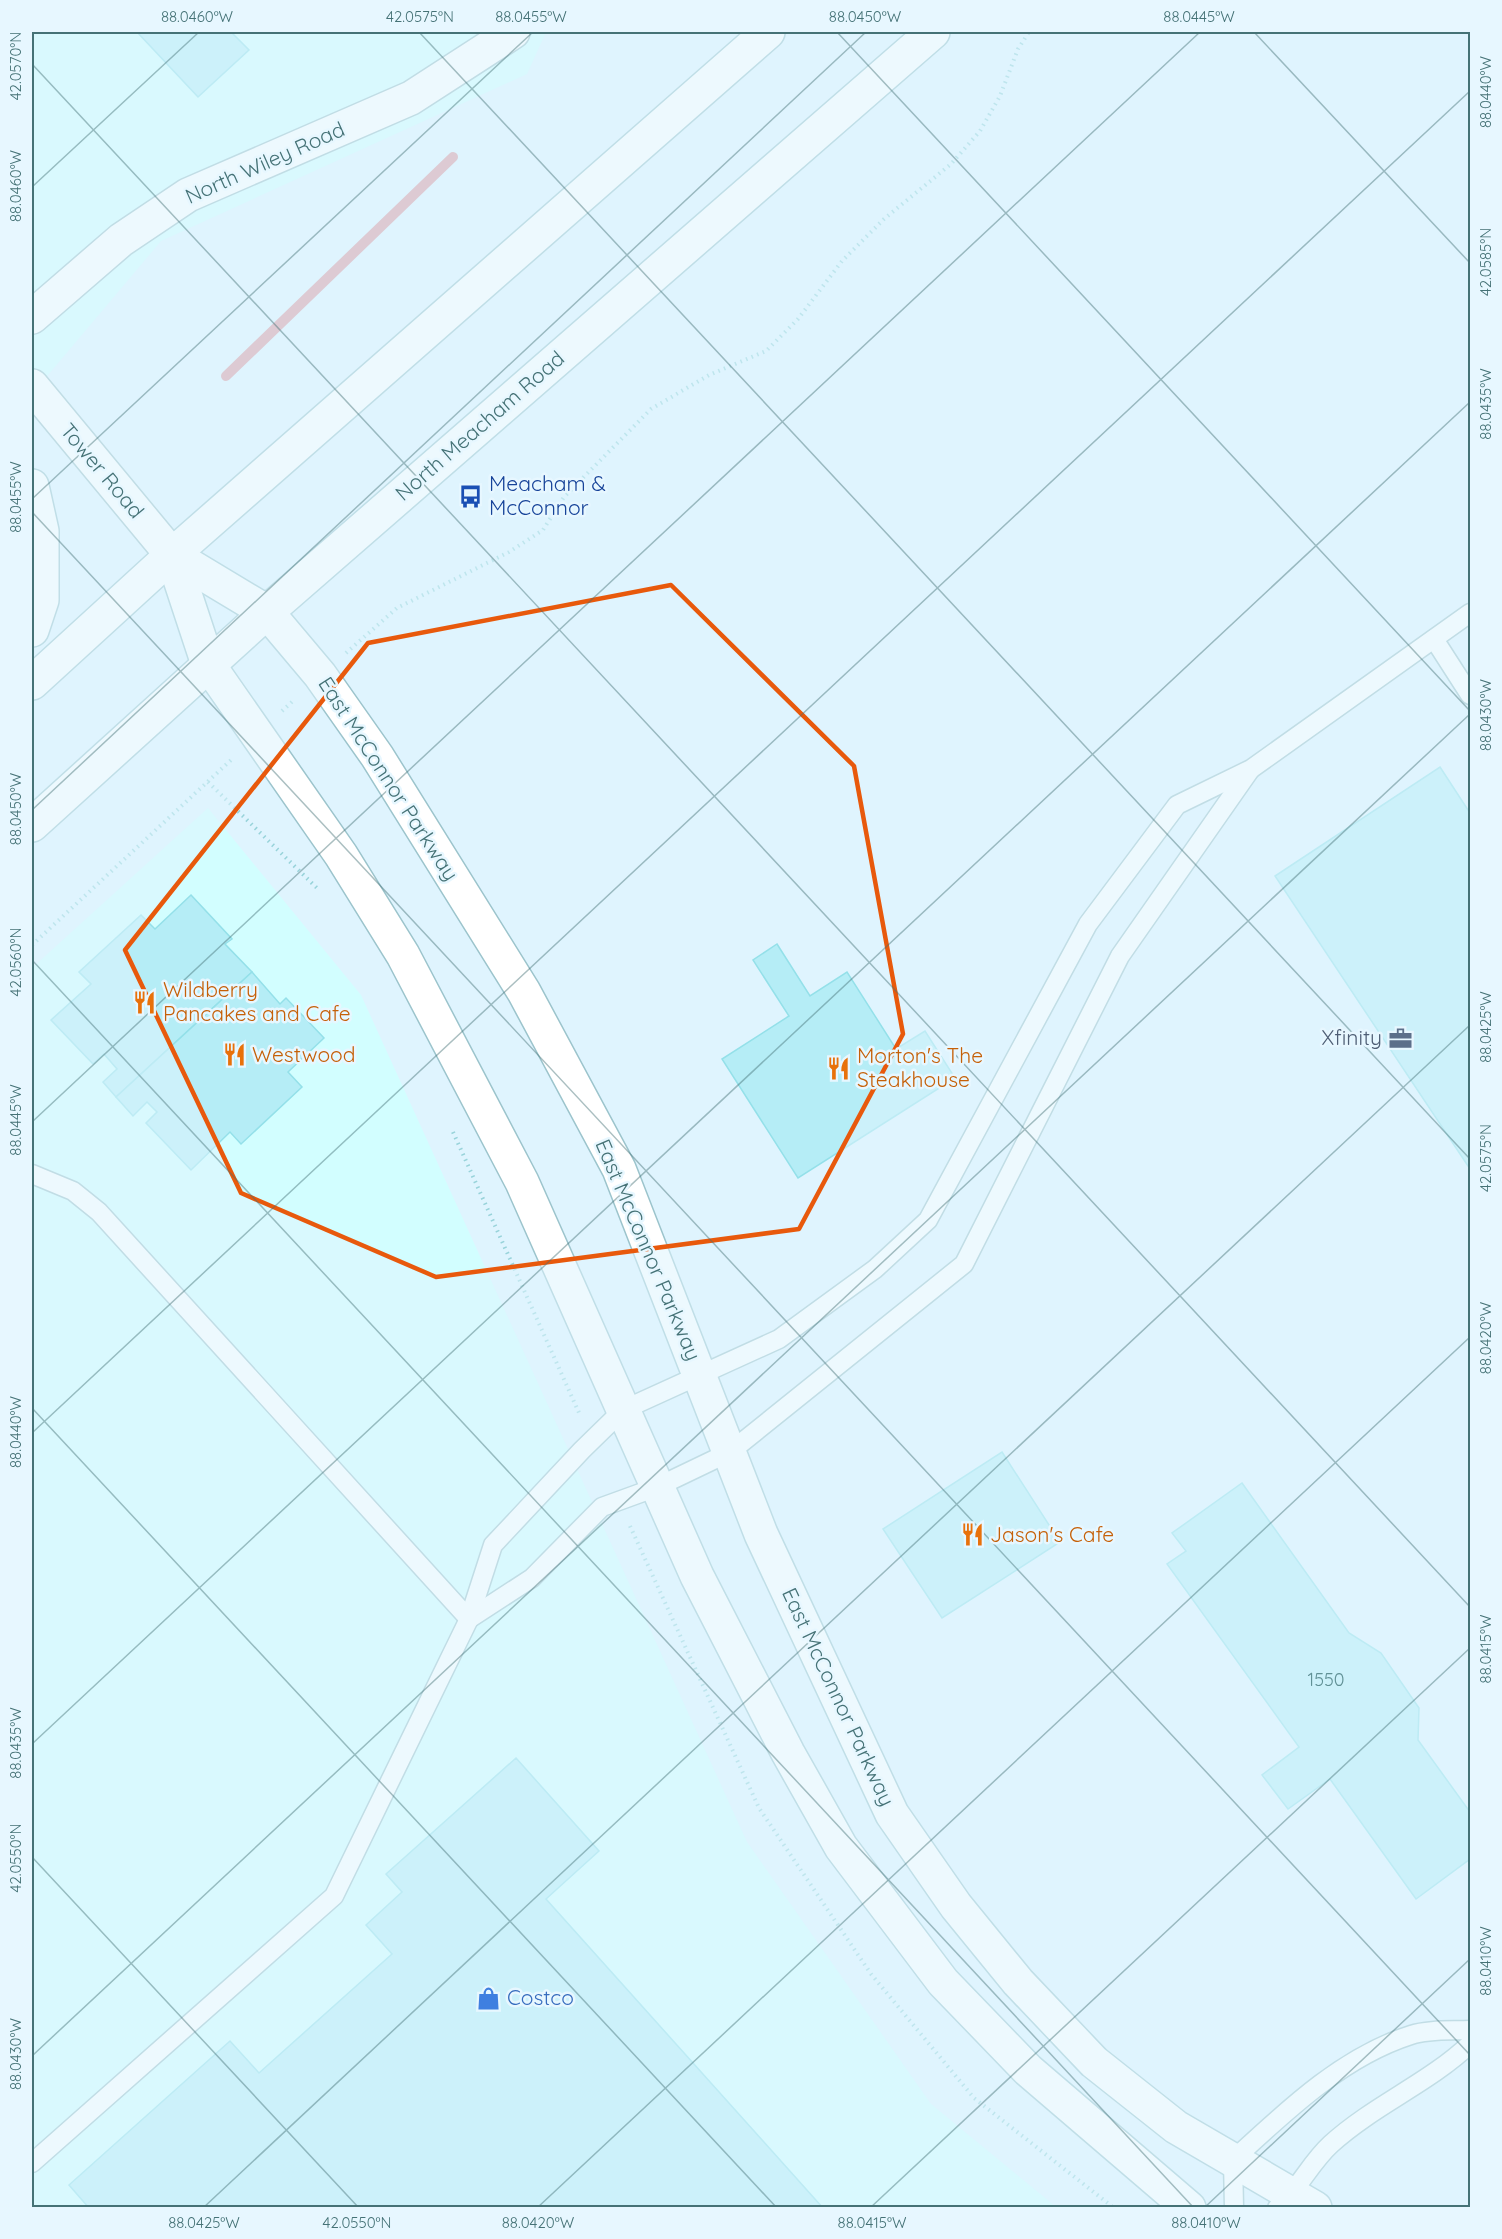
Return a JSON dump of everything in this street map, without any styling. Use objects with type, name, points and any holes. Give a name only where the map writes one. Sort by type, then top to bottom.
[{"type":"street","name":"North Wiley Road","points":[[32,317],[121,240],[188,195],[411,98],[513,32]]},
{"type":"street","points":[[32,683],[172,555],[768,32]]},
{"type":"street","name":"North Meacham Road","points":[[32,825],[267,612],[933,32]]},
{"type":"street","name":"Tower Road","points":[[32,386],[172,555]]},
{"type":"street","points":[[32,486],[42,531],[42,600],[32,630]]},
{"type":"street","points":[[172,555],[208,664],[342,855],[403,955],[522,1182],[697,1576],[788,1753],[841,1847],[943,1982],[1028,2070],[1189,2208]]},
{"type":"street","name":"East McConnor Parkway","points":[[172,555],[267,612],[320,675],[377,756],[524,992],[619,1169],[766,1545],[892,1814],[956,1906],[1018,1982],[1094,2062],[1176,2127],[1233,2160],[1295,2203]]},
{"type":"lane","points":[[32,2163],[334,1896],[469,1618],[493,1545],[623,1410],[779,1339],[875,1269],[928,1220],[1088,924],[1177,805],[1251,769],[1470,613]]},
{"type":"lane","points":[[1434,639],[1470,695]]},
{"type":"lane","points":[[469,1618],[532,1578],[602,1507],[657,1487],[730,1452],[964,1264],[1120,956],[1251,769]]},
{"type":"lane","points":[[32,1174],[73,1191],[99,1212],[469,1618]]},
{"type":"lane","points":[[1234,2208],[1233,2160],[1309,2093],[1369,2052],[1413,2034],[1470,2030]]},
{"type":"lane","points":[[1295,2203],[1330,2144],[1368,2114],[1456,2057],[1470,2044]]},
{"type":"path","points":[[390,614],[396,608],[509,552],[543,530],[564,497],[651,409],[709,375],[766,351],[798,319],[842,261],[884,219],[951,164],[980,131],[1000,96],[1018,49],[1029,32]]},
{"type":"path","points":[[32,945],[208,782]]},
{"type":"highlighted area","points":[[671,585],[854,766],[903,1034],[799,1229],[436,1277],[241,1193],[125,950],[368,643]]},
{"type":"shaded area","points":[[32,32],[546,32],[527,74],[161,241],[32,394]]},
{"type":"shaded area","points":[[208,808],[361,995],[747,1842],[931,2104],[1056,2207],[32,2207],[32,968]]},
{"type":"building","points":[[137,32],[231,32],[249,50],[198,97]]},
{"type":"building","points":[[1440,767],[1470,813],[1470,1169],[1275,876]]},
{"type":"building","name":"Wildberry Pancakes and Cafe","points":[[191,895],[232,939],[225,944],[252,972],[116,1097],[103,1082],[117,1069],[104,1054],[93,1064],[51,1020],[91,984],[79,972],[141,915],[155,929]]},
{"type":"building","name":"Morton's The Steakhouse","points":[[777,944],[810,996],[847,972],[896,1049],[925,1031],[955,1078],[798,1178],[722,1059],[789,1016],[753,960]]},
{"type":"building","name":"Westwood","points":[[252,972],[280,1004],[286,998],[324,1038],[288,1072],[302,1087],[241,1144],[230,1132],[191,1170],[146,1123],[157,1112],[147,1102],[133,1116],[116,1097]]},
{"type":"building","name":"Jason's Cafe","points":[[1002,1452],[1060,1542],[942,1618],[883,1529]]},
{"type":"building","points":[[1242,1483],[1349,1633],[1381,1653],[1419,1708],[1418,1740],[1470,1812],[1470,1859],[1416,1899],[1330,1779],[1288,1809],[1262,1775],[1299,1747],[1167,1564],[1186,1551],[1172,1533]]},
{"type":"building","name":"Costco","points":[[516,1758],[599,1851],[546,1899],[823,2208],[89,2208],[69,2185],[230,2041],[259,2073],[392,1954],[366,1925],[402,1892],[386,1874]]},
{"type":"waterway","points":[[226,376],[453,157]]},
{"type":"place","name":"Meacham & McConnor","points":[[471,496]]},
{"type":"place","name":"Wildberry Pancakes and Cafe","points":[[145,1002]]},
{"type":"place","name":"Xfinity","points":[[1400,1038]]},
{"type":"place","name":"Westwood","points":[[234,1055]]},
{"type":"place","name":"Morton's The Steakhouse","points":[[839,1068]]},
{"type":"place","name":"Jason's Cafe","points":[[972,1535]]},
{"type":"place","name":"Costco","points":[[489,1998]]}]
